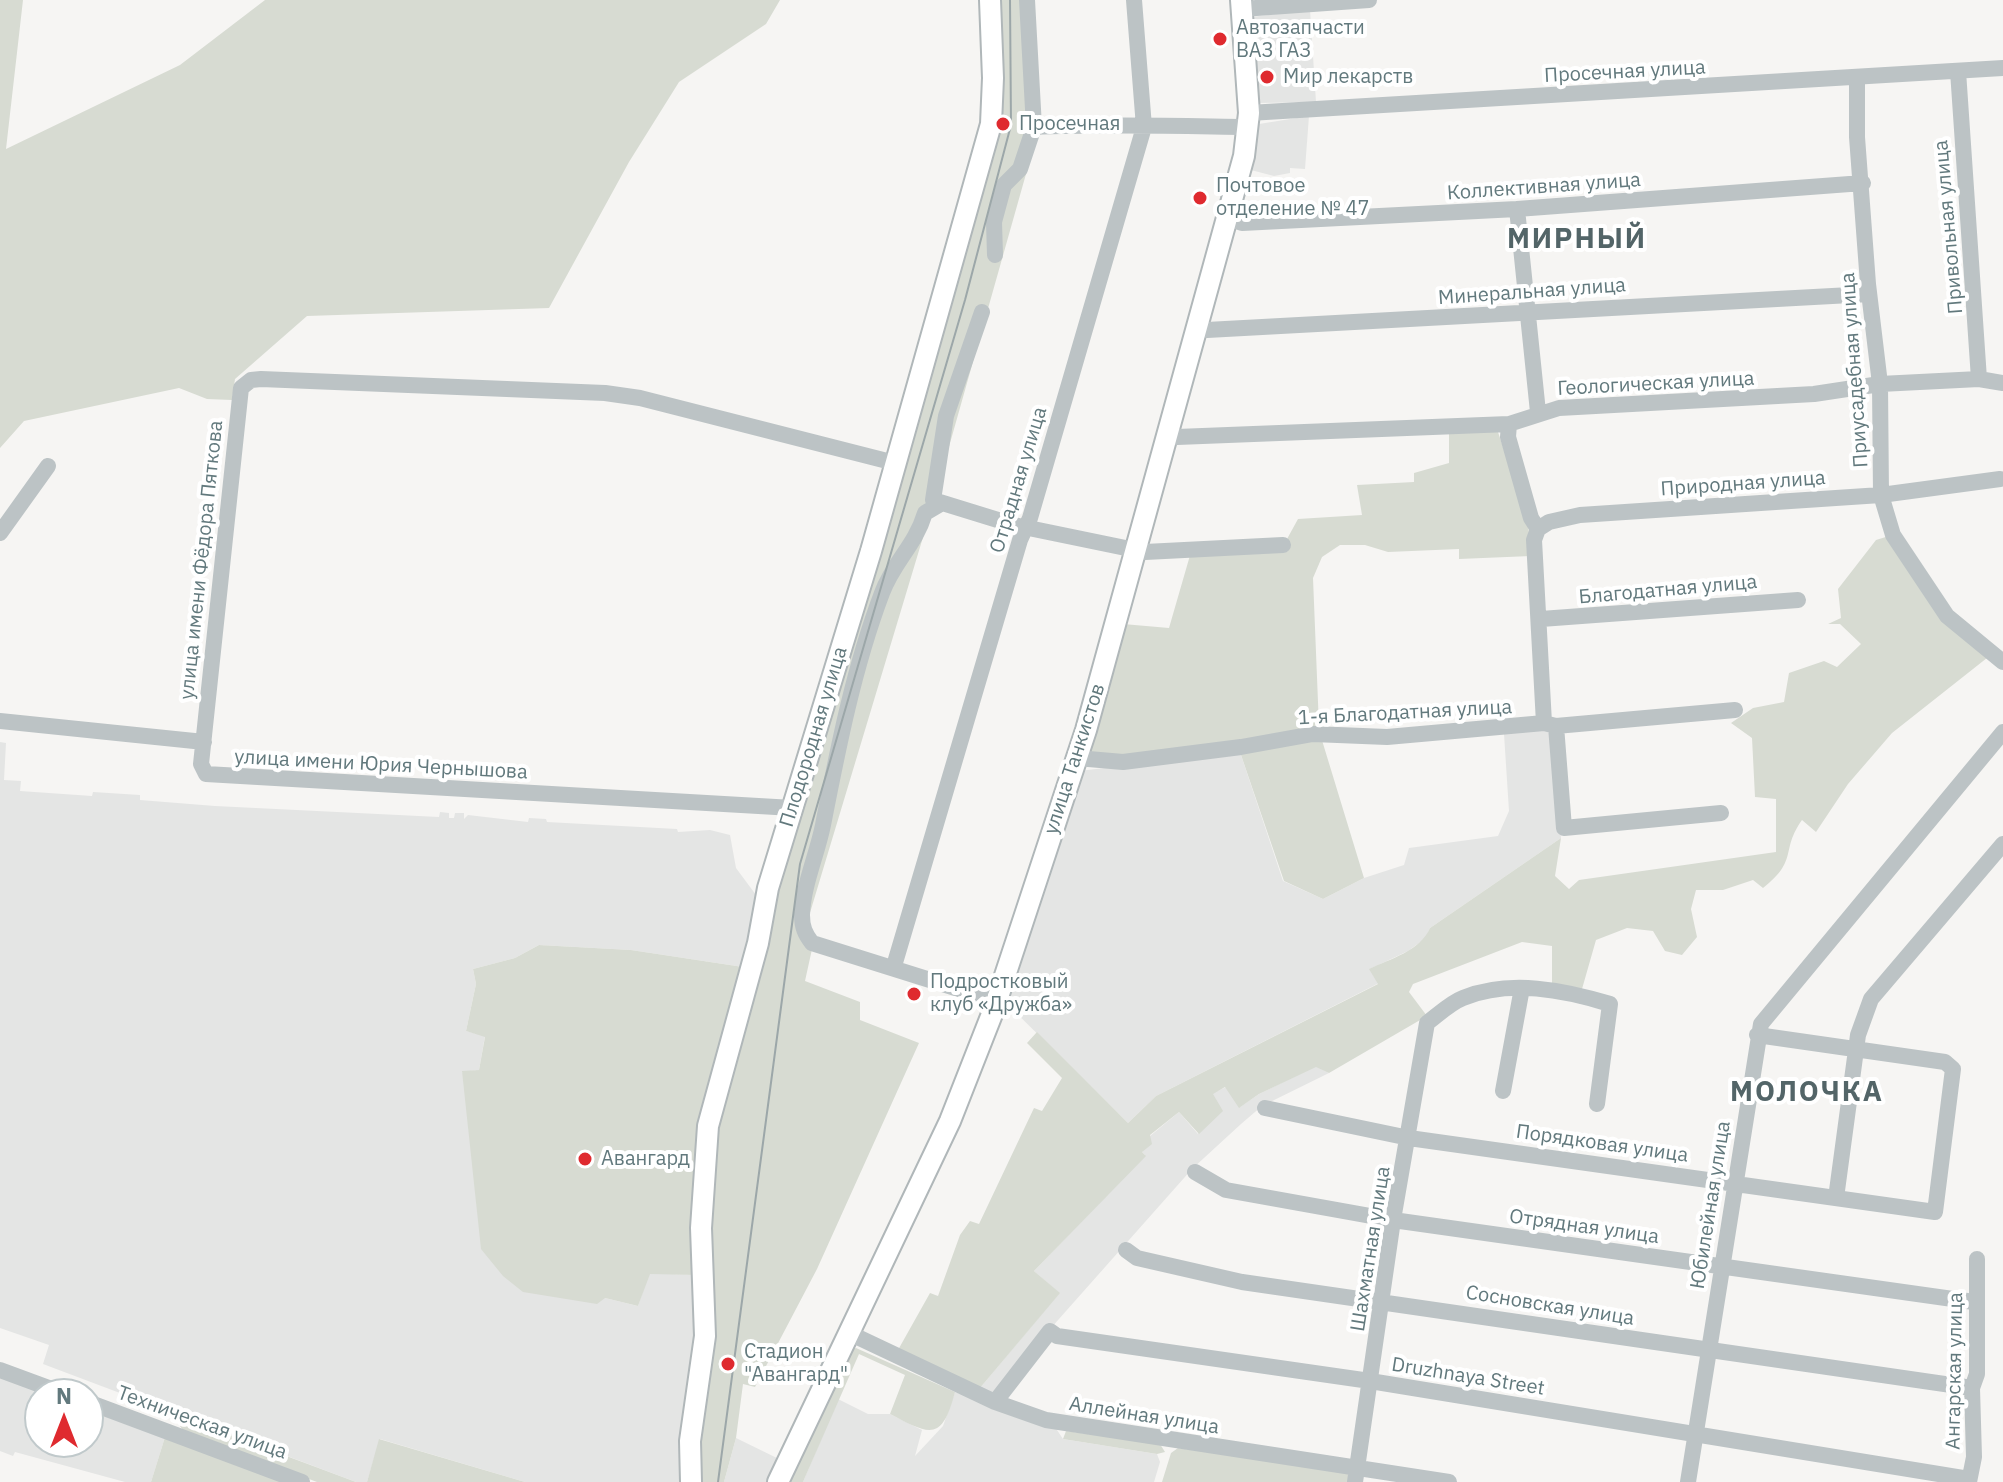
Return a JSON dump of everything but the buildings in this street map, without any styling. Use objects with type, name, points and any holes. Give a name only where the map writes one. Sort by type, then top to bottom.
[{"type":"main road","name":"Плодородная улица","points":[[690,1481],[696,1385],[705,1336],[701,1228],[708,1126],[758,943],[768,888],[895,463],[991,124],[990,0]]},
{"type":"main road","name":"улица Танкистов","points":[[778,1482],[950,1121],[997,1001],[1077,758],[1138,550],[1228,218],[1249,120],[1242,5]]},
{"type":"street","points":[[995,255],[994,222],[1004,185],[1020,169],[1034,127],[1027,0]]},
{"type":"street","name":"Отрадная улица","points":[[894,966],[1144,127],[1134,0]]},
{"type":"street","points":[[1242,5],[1369,0]]},
{"type":"street","name":"Просечная улица","points":[[1034,127],[1132,124],[1144,127],[2003,68]]},
{"type":"street","name":"Привольная улица","points":[[1958,71],[1979,379]]},
{"type":"street","name":"Приусадебная улица","points":[[1857,78],[1857,137],[1863,183],[1869,294],[1880,384],[1881,495],[1893,535],[1947,616],[2003,662]]},
{"type":"street","name":"Коллективная улица","points":[[1228,218],[1242,223],[1517,209],[1863,183]]},
{"type":"street","points":[[1517,209],[1525,312],[1538,412]]},
{"type":"street","name":"Минеральная улица","points":[[1198,328],[1374,324],[1525,312],[1869,294]]},
{"type":"street","points":[[982,312],[946,416],[937,502],[925,513],[917,539],[896,564],[882,593],[830,773],[823,824],[802,913],[803,930],[812,943],[894,966],[997,1001]]},
{"type":"street","name":"улица имени Фёдора Пяткова","points":[[204,742],[240,394],[245,384],[261,379],[605,393],[668,405],[895,463]]},
{"type":"street","name":"Геологическая улица","points":[[1169,434],[1177,437],[1509,424],[1538,412],[1559,408],[1814,394],[1880,384],[1979,379],[2003,383]]},
{"type":"street","points":[[1509,424],[1508,437],[1531,518],[1538,529],[1534,540],[1550,725],[1564,828],[1721,813]]},
{"type":"street","points":[[0,533],[48,466]]},
{"type":"street","name":"Природная улица","points":[[1538,529],[1549,522],[1580,515],[1881,495],[2000,479]]},
{"type":"street","points":[[937,502],[1025,527],[1138,550],[1283,545]]},
{"type":"street","name":"Благодатная улица","points":[[1541,619],[1798,600]]},
{"type":"street","name":"1-я Благодатная улица","points":[[1077,758],[1123,762],[1313,734],[1387,737],[1735,710]]},
{"type":"street","points":[[0,721],[204,742]]},
{"type":"street","name":"Юбилейная улица","points":[[1688,1482],[1757,1035],[1786,990],[2003,732]]},
{"type":"street","name":"улица имени Юрия Чернышова","points":[[204,742],[202,770],[212,776],[793,808]]},
{"type":"street","points":[[1836,1198],[1859,1048],[1858,1035],[1871,999],[2003,844]]},
{"type":"street","points":[[1503,1091],[1522,988],[1568,991],[1610,1004],[1597,1104]]},
{"type":"street","name":"Шахматная улица","points":[[1356,1474],[1393,1220],[1427,1023],[1460,999],[1487,991],[1522,988]]},
{"type":"street","points":[[1757,1035],[1859,1048]]},
{"type":"street","name":"Порядковая улица","points":[[1265,1108],[1409,1138],[1935,1212],[1953,1069],[1945,1062],[1859,1048]]},
{"type":"street","name":"Отрядная улица","points":[[1195,1172],[1226,1190],[1393,1220],[1974,1302]]},
{"type":"street","name":"Сосновская улица","points":[[1126,1250],[1137,1258],[1242,1282],[1383,1300],[1972,1388]]},
{"type":"street","name":"Ангарская улица","points":[[1969,1480],[1974,1457],[1972,1388],[1977,1374],[1974,1302],[1977,1259]]},
{"type":"street","name":"Druzhnaya Street","points":[[995,1402],[1050,1331],[1057,1336],[1370,1381],[1969,1480]]},
{"type":"street","name":"Аллейная улица","points":[[849,1333],[995,1402],[1061,1423],[1356,1474],[1449,1482]]},
{"type":"street","points":[[0,1370],[24,1379]]},
{"type":"street","name":"Техническая улица","points":[[104,1408],[302,1482]]},
{"type":"shaded area","points":[[0,0],[23,0],[6,149],[180,65],[265,0],[780,0],[766,24],[679,82],[629,162],[549,308],[307,316],[235,379],[232,400],[207,399],[179,388],[24,421],[0,448]]},
{"type":"shaded area","points":[[998,0],[1021,0],[1037,135],[930,514],[806,926],[814,940],[805,981],[860,1002],[860,1020],[919,1043],[817,1269],[755,1387],[743,1384],[736,1438],[724,1482],[702,1482],[698,1440],[708,1231],[714,1205],[717,1129],[772,909],[998,135]]},
{"type":"shaded area","points":[[1310,10],[1316,102],[1259,103],[1255,100],[1251,17]]},
{"type":"shaded area","points":[[1309,116],[1305,169],[1290,168],[1290,173],[1274,176],[1247,169],[1259,124]]},
{"type":"shaded area","points":[[1497,429],[1528,522],[1531,556],[1459,559],[1459,549],[1388,552],[1365,545],[1340,545],[1322,557],[1313,578],[1319,727],[1127,758],[1085,752],[1123,624],[1169,628],[1193,545],[1287,539],[1298,519],[1362,515],[1357,485],[1414,482],[1414,473],[1449,463],[1449,432]]},
{"type":"shaded area","points":[[1889,536],[1944,621],[1992,654],[1892,733],[1848,784],[1816,832],[1802,820],[1781,870],[1763,888],[1753,880],[1723,890],[1696,890],[1691,909],[1697,937],[1682,955],[1665,951],[1653,931],[1627,928],[1596,940],[1582,989],[1552,985],[1552,946],[1522,942],[1413,984],[1409,992],[1427,1016],[1329,1073],[1316,1067],[1259,1094],[1239,1108],[1225,1087],[1213,1094],[1223,1111],[1199,1134],[1179,1112],[1150,1135],[1152,1144],[1142,1152],[1146,1156],[1034,1271],[1060,1293],[980,1388],[898,1350],[930,1293],[938,1296],[960,1235],[970,1221],[979,1224],[1034,1108],[1042,1111],[1062,1078],[1027,1043],[1037,1032],[1128,1123],[1156,1096],[1378,984],[1369,969],[1412,948],[1430,928],[1561,838],[1555,876],[1569,889],[1579,880],[1776,852],[1776,799],[1755,797],[1752,738],[1731,723],[1753,708],[1784,702],[1789,673],[1824,661],[1837,667],[1861,644],[1840,624],[1828,624],[1841,618],[1838,589],[1876,540]]},
{"type":"shaded area","points":[[1545,730],[1552,735],[1561,838],[1430,928],[1426,938],[1408,951],[1370,969],[1379,983],[1156,1096],[1128,1123],[1002,999],[1079,771],[1240,752],[1283,881],[1323,899],[1364,878],[1404,865],[1409,848],[1498,836],[1509,811],[1504,734]]},
{"type":"shaded area","points":[[1321,737],[1364,878],[1323,899],[1284,881],[1240,752]]},
{"type":"shaded area","points":[[0,742],[6,743],[4,780],[21,781],[20,791],[92,796],[93,792],[140,795],[140,800],[215,806],[439,817],[440,812],[449,813],[449,818],[454,818],[455,813],[464,813],[464,819],[468,815],[528,822],[529,818],[546,819],[547,822],[677,829],[678,832],[710,830],[730,835],[736,868],[756,895],[743,967],[631,950],[539,945],[515,958],[473,969],[476,984],[466,1031],[485,1036],[479,1070],[462,1072],[605,1298],[638,1306],[649,1273],[695,1275],[699,1331],[680,1482],[525,1482],[380,1439],[367,1482],[356,1482],[104,1387],[104,1378],[80,1378],[43,1364],[49,1345],[0,1328]]},
{"type":"shaded area","name":"Авангард","points":[[539,945],[631,950],[743,967],[695,1275],[650,1274],[638,1306],[605,1298],[597,1304],[523,1292],[503,1276],[481,1249],[462,1071],[479,1070],[485,1037],[466,1031],[476,984],[473,969],[515,958]]},
{"type":"shaded area","points":[[1316,1066],[1329,1073],[1262,1106],[1241,1124],[1192,1169],[996,1390],[991,1393],[980,1388],[1059,1293],[1034,1271],[1145,1155],[1142,1152],[1150,1136],[1179,1112],[1198,1134],[1213,1093],[1226,1087],[1240,1107],[1259,1094]]},
{"type":"shaded area","points":[[856,1348],[955,1392],[945,1419],[933,1430],[915,1426],[890,1414],[905,1375],[859,1354],[803,1482],[783,1482],[848,1350]]},
{"type":"shaded area","points":[[0,1376],[24,1385],[24,1454],[15,1452],[13,1456],[0,1451]]},
{"type":"shaded area","points":[[955,1392],[1055,1427],[1063,1439],[1157,1454],[1160,1462],[1154,1482],[803,1482],[838,1399],[868,1414],[890,1414],[922,1430],[915,1456],[943,1426]]},
{"type":"shaded area","points":[[104,1415],[165,1437],[151,1482],[125,1482],[37,1458],[104,1458]]},
{"type":"shaded area","points":[[182,1417],[356,1482],[317,1482],[184,1432],[180,1426]]},
{"type":"shaded area","points":[[1066,1431],[1160,1444],[1165,1452],[1157,1454],[1063,1439]]},
{"type":"shaded area","points":[[165,1437],[287,1482],[151,1482]]},
{"type":"shaded area","points":[[736,1438],[781,1460],[770,1482],[724,1482]]},
{"type":"shaded area","points":[[379,1439],[525,1482],[367,1482]]},
{"type":"shaded area","points":[[1178,1448],[1348,1472],[1351,1482],[1162,1482],[1171,1453]]},
{"type":"tram line","points":[[718,1482],[800,864],[965,300],[1011,125],[1010,0]]},
{"type":"place","name":"Автозапчасти ВАЗ ГАЗ","points":[[1220,39]]},
{"type":"place","name":"Мир лекарств","points":[[1267,77]]},
{"type":"place","name":"Просечная","points":[[1003,124]]},
{"type":"place","name":"Почтовое отделение № 47","points":[[1200,198]]},
{"type":"place","name":"Подростковый клуб «Дружба»","points":[[914,994]]},
{"type":"place","name":"Авангард","points":[[585,1159]]},
{"type":"place","name":"Стадион \"Авангард\"","points":[[728,1364]]},
{"type":"district","name":"МИРНЫЙ","points":[[1577,240]]},
{"type":"district","name":"МОЛОЧКА","points":[[1807,1093]]}]
